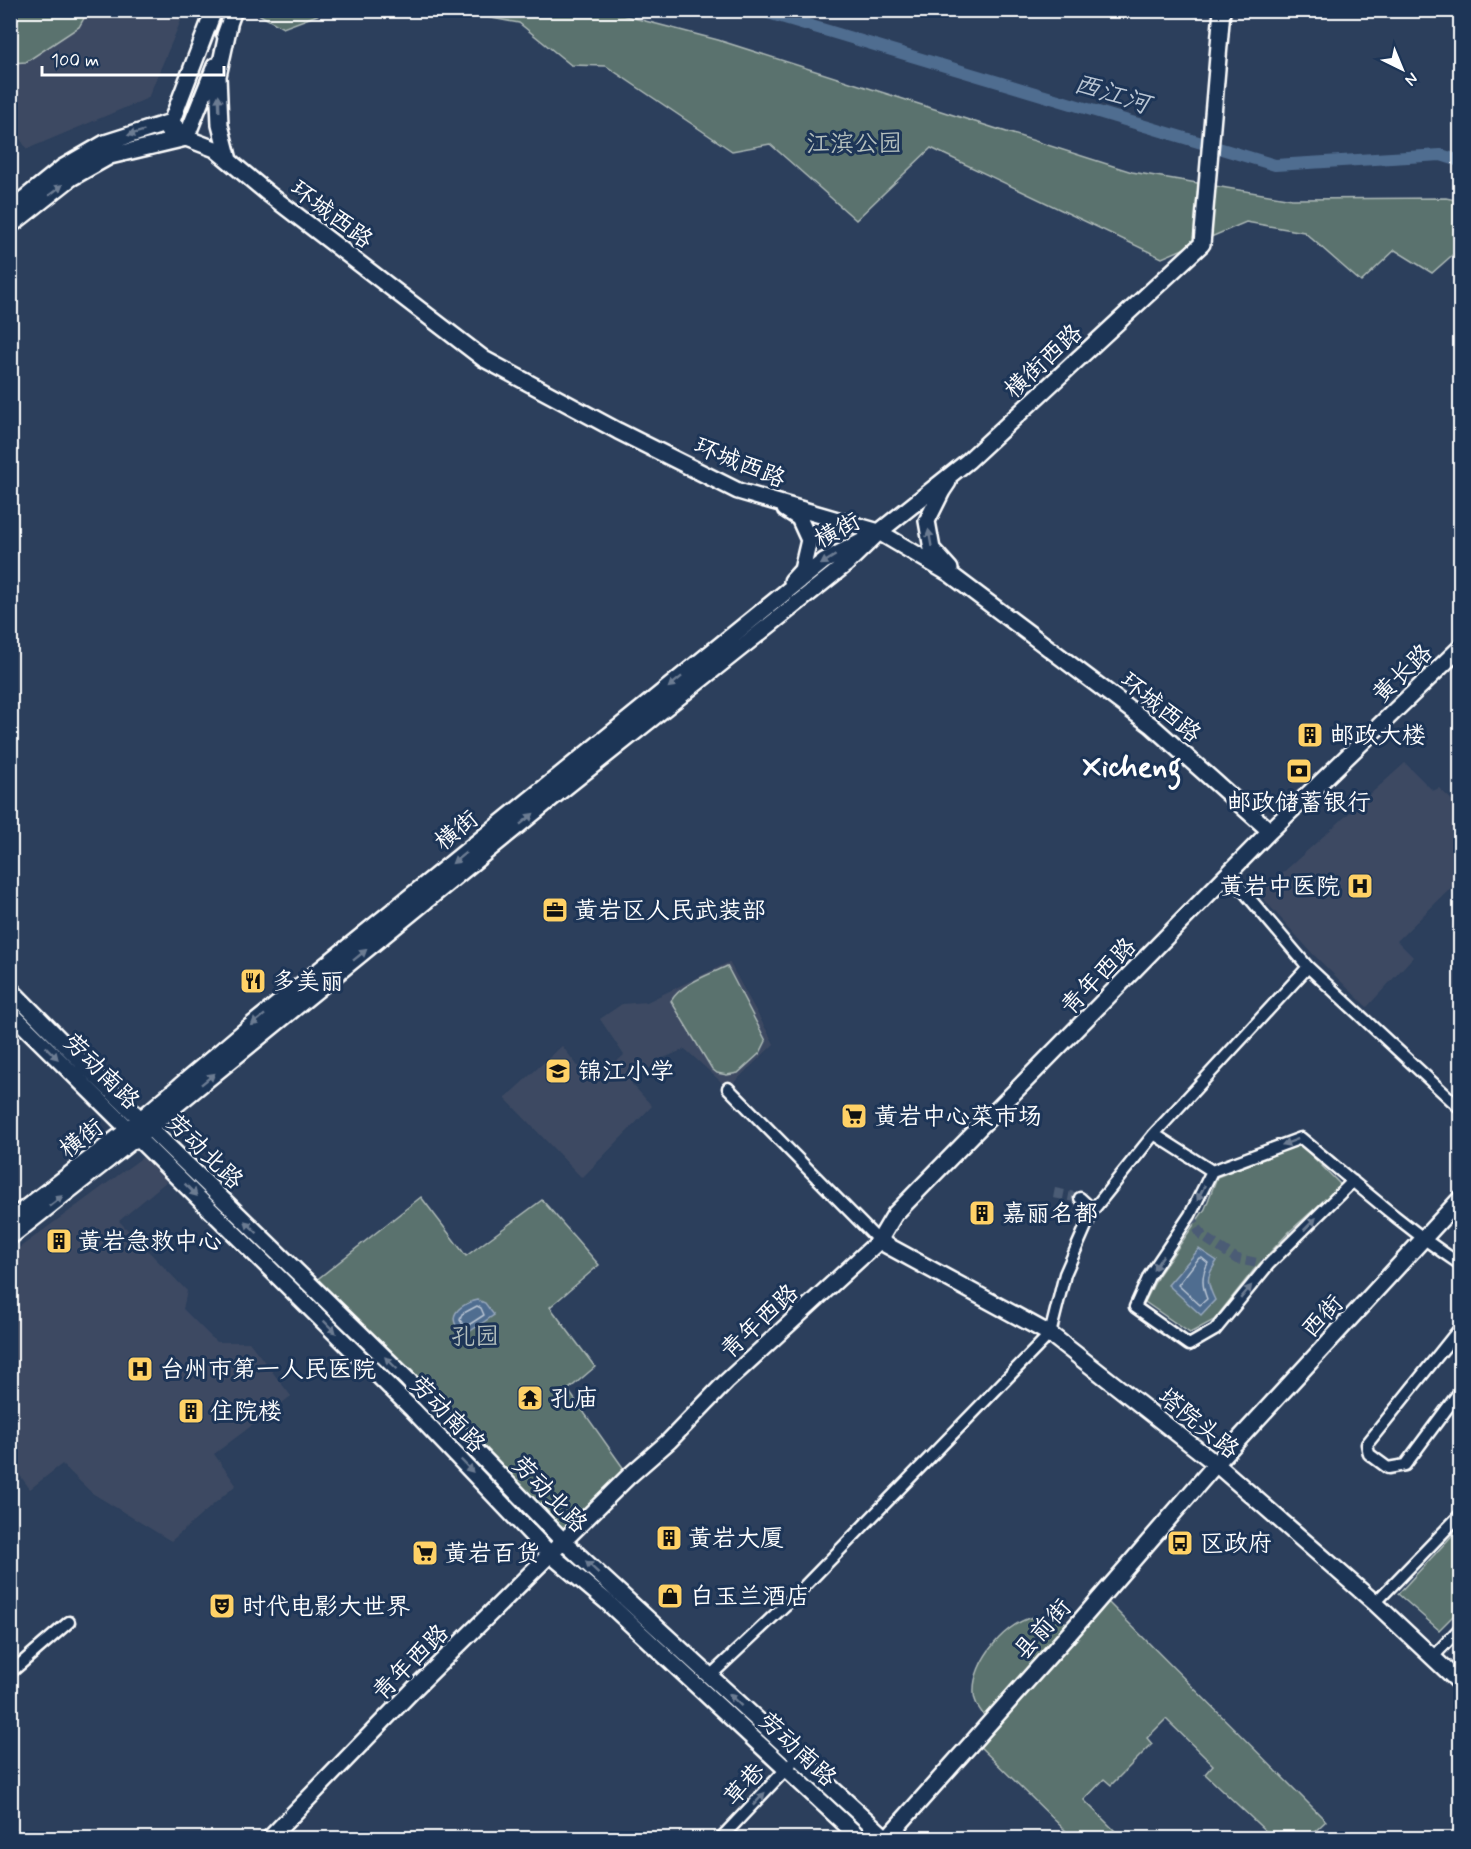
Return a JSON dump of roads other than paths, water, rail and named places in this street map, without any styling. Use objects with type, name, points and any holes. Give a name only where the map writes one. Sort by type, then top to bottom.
[{"type":"street","points":[[163,144],[214,10]]},
{"type":"street","name":"横街西路","points":[[879,532],[958,469],[1203,244],[1222,10]]},
{"type":"street","points":[[186,138],[231,18]]},
{"type":"street","points":[[229,160],[220,125],[218,76],[231,18]]},
{"type":"street","points":[[171,122],[186,138]]},
{"type":"street","points":[[10,210],[62,168],[105,143],[171,122]]},
{"type":"street","points":[[10,226],[71,178],[110,156],[186,138]]},
{"type":"street","name":"环城西路","points":[[186,138],[215,149],[270,195],[484,358],[638,441],[738,491],[879,532],[950,574],[1151,725],[1270,831]]},
{"type":"street","points":[[958,469],[942,491],[927,521],[932,549],[964,584]]},
{"type":"street","points":[[771,606],[802,570],[809,540],[800,518],[772,501]]},
{"type":"street","name":"横街","points":[[491,840],[824,561],[879,532]]},
{"type":"street","name":"横街","points":[[10,1237],[139,1128],[248,1028],[845,565],[879,532]]},
{"type":"street","name":"黄长路","points":[[1270,831],[1461,648]]},
{"type":"street","name":"青年西路","points":[[270,1839],[415,1688],[628,1476],[669,1441],[726,1382],[879,1241],[895,1214],[1270,831]]},
{"type":"street","points":[[1228,874],[1308,967],[1461,1108]]},
{"type":"street","points":[[710,1676],[796,1595],[1050,1334],[1065,1274],[1093,1210],[1154,1134],[1308,967]]},
{"type":"street","name":"劳动南路","points":[[10,989],[139,1128],[550,1554],[791,1763],[860,1839]]},
{"type":"street","name":"劳动南路","points":[[10,1012],[139,1128]]},
{"type":"street","points":[[728,1088],[879,1241]]},
{"type":"street","name":"横街","points":[[10,1220],[139,1128]]},
{"type":"street","name":"劳动北路","points":[[139,1128],[408,1380],[563,1541],[710,1676],[791,1763],[887,1839]]},
{"type":"street","points":[[1154,1134],[1212,1171]]},
{"type":"street","points":[[1353,1181],[1268,1265],[1215,1330],[1189,1345],[1135,1307],[1149,1276],[1190,1215],[1212,1171],[1301,1138],[1353,1181],[1423,1240],[1461,1264]]},
{"type":"street","points":[[1080,1198],[1093,1210]]},
{"type":"street","name":"西街","points":[[1216,1464],[1461,1199]]},
{"type":"street","name":"塔院头路","points":[[879,1241],[1050,1334],[1216,1464],[1375,1603],[1461,1683]]},
{"type":"street","points":[[1461,1328],[1366,1444],[1369,1454],[1388,1468],[1405,1465],[1461,1391]]},
{"type":"street","name":"县前街","points":[[887,1839],[1216,1464]]},
{"type":"street","points":[[1375,1603],[1461,1515]]},
{"type":"street","points":[[10,1673],[69,1622]]},
{"type":"street","points":[[1432,1658],[1461,1628]]},
{"type":"street","name":"草巷","points":[[721,1839],[791,1763]]},
{"type":"street","name":"县前街","points":[[896,1839],[901,1822]]},
{"type":"water","points":[[1199,1249],[1217,1261],[1208,1280],[1215,1300],[1201,1315],[1168,1285]]},
{"type":"water","points":[[478,1300],[485,1303],[494,1315],[463,1336],[456,1325],[455,1314],[465,1305]]},
{"type":"waterway","name":"西江河","points":[[758,10],[1275,165],[1441,155],[1460,161]]},
{"type":"tunnel","points":[[1054,1193],[1080,1198]]},
{"type":"tunnel","points":[[1190,1215],[1202,1236],[1237,1259],[1268,1265]]},
{"type":"place","name":"邮政大楼","points":[[1310,735]]},
{"type":"place","name":"邮政储蓄银行","points":[[1299,771]]},
{"type":"place","name":"黄岩中医院","points":[[1360,886]]},
{"type":"place","name":"黄岩区人民武装部","points":[[555,910]]},
{"type":"place","name":"多美丽","points":[[253,981]]},
{"type":"place","name":"锦江小学","points":[[558,1071]]},
{"type":"place","name":"黄岩中心菜市场","points":[[854,1116]]},
{"type":"place","name":"嘉丽名都","points":[[982,1213]]},
{"type":"place","name":"黄岩急救中心","points":[[59,1241]]},
{"type":"place","name":"台州市第一人民医院","points":[[140,1369]]},
{"type":"place","name":"孔庙","points":[[530,1398]]},
{"type":"place","name":"住院楼","points":[[191,1411]]},
{"type":"place","name":"黄岩大厦","points":[[669,1538]]},
{"type":"place","name":"区政府","points":[[1180,1543]]},
{"type":"place","name":"黄岩百货","points":[[425,1553]]},
{"type":"place","name":"白玉兰酒店","points":[[670,1596]]},
{"type":"place","name":"时代电影大世界","points":[[222,1606]]},
{"type":"district","name":"Xicheng","points":[[1132,766]]},
{"type":"park label","name":"江滨公园","points":[[854,143]]},
{"type":"park label","name":"孔园","points":[[475,1336]]}]
